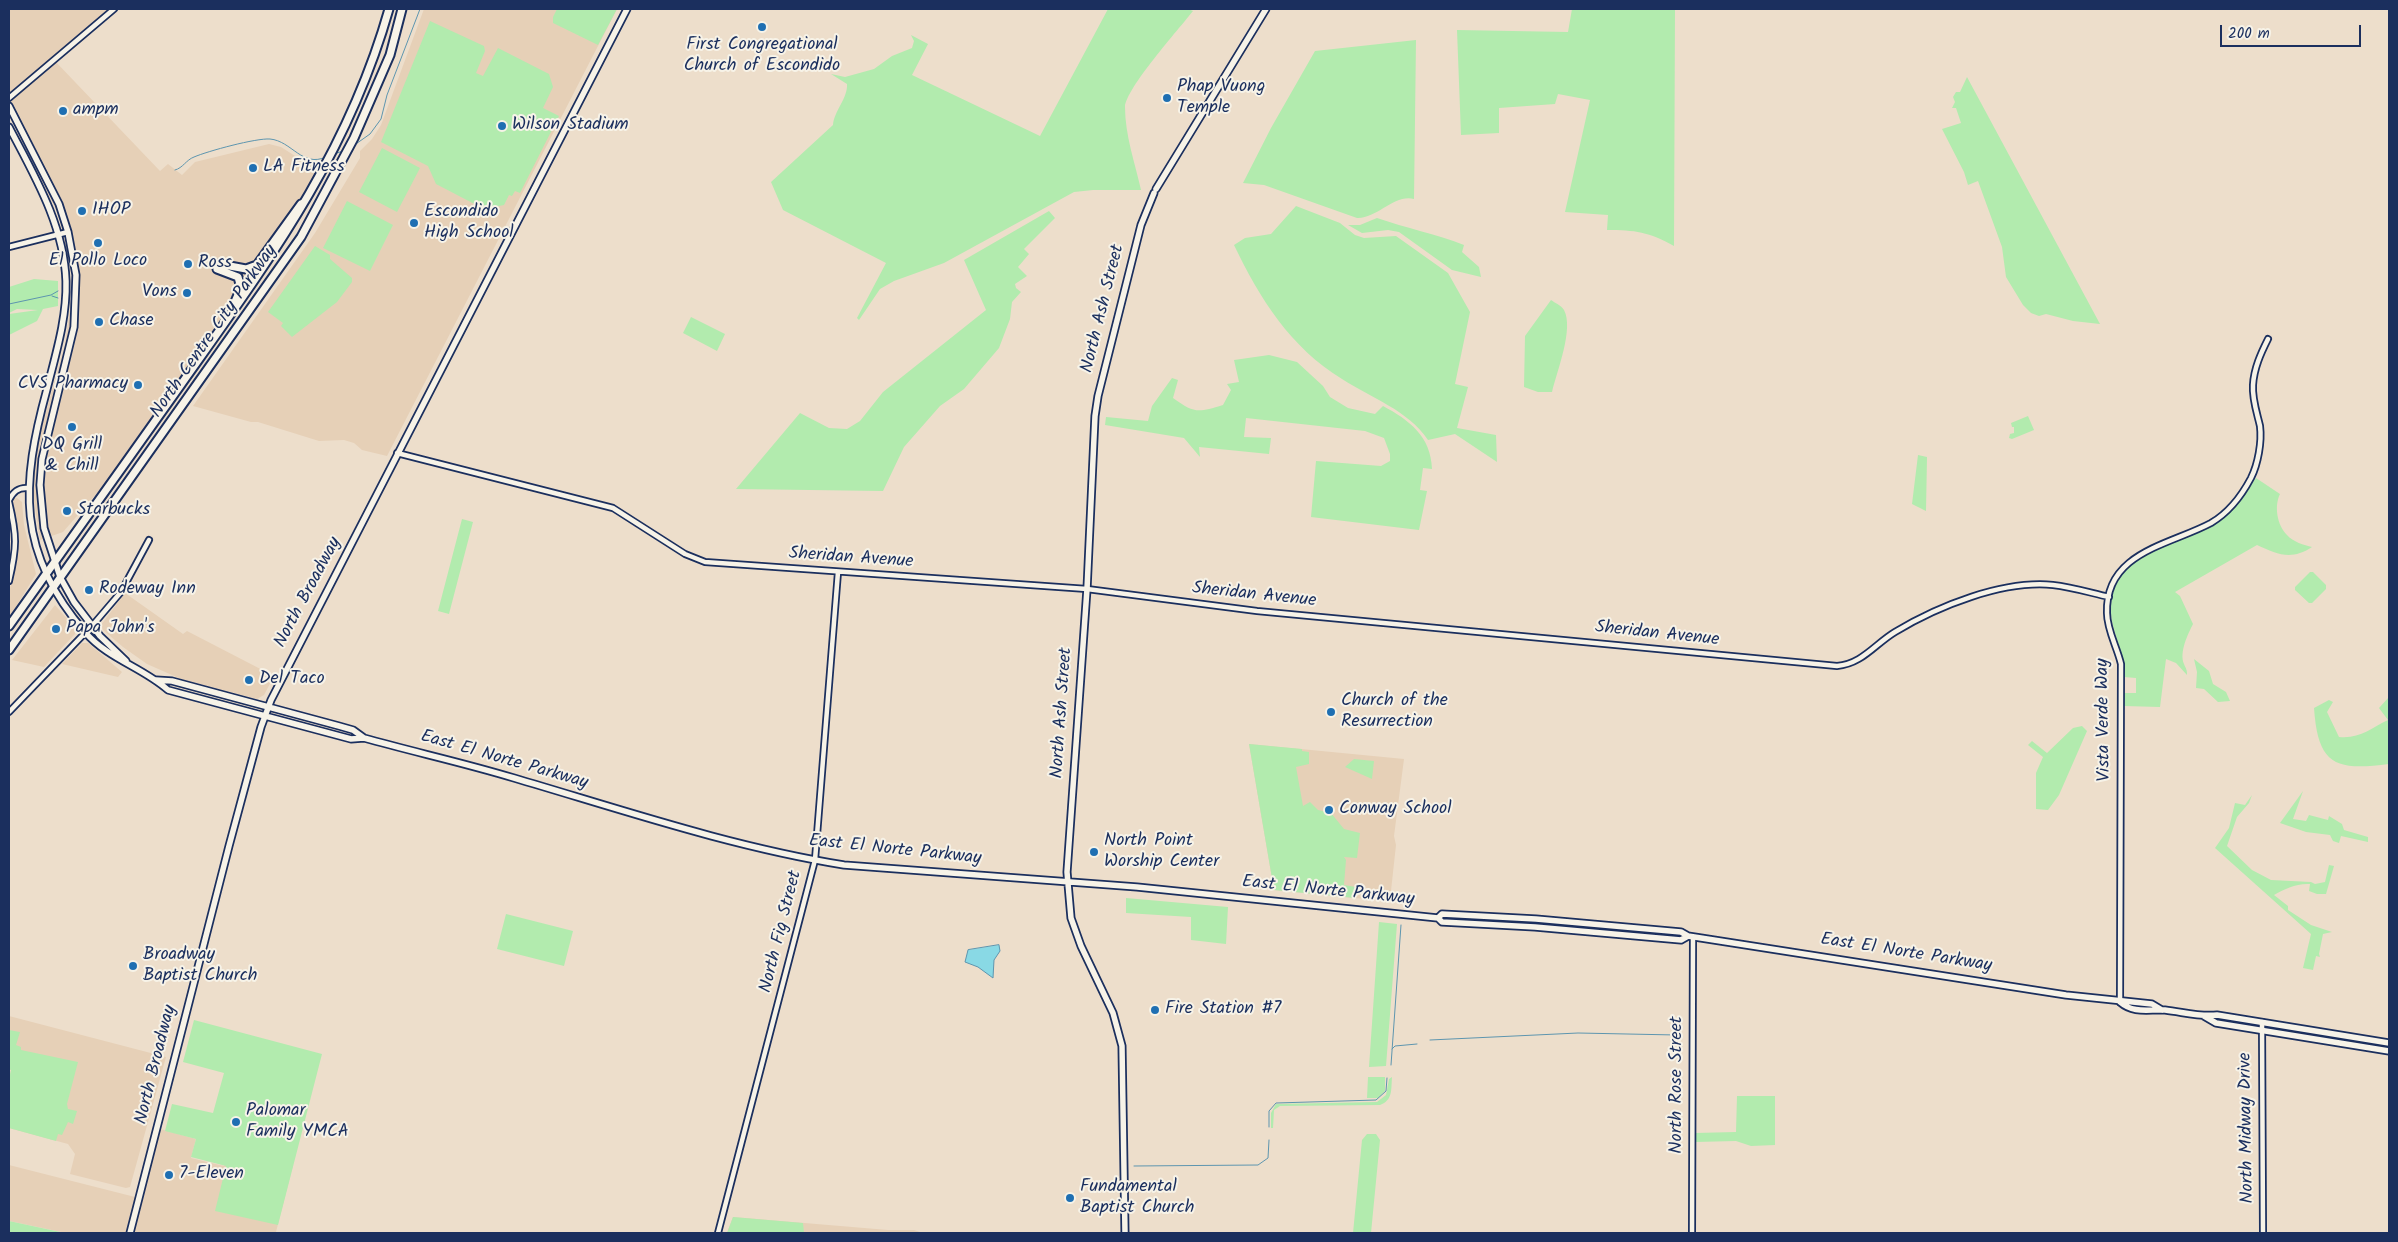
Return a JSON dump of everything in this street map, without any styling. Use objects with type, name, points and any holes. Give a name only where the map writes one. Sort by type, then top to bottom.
[{"type":"highway","name":"North Centre City Parkway","points":[[9,626],[290,230],[330,160],[378,48],[389,9]]},
{"type":"highway","name":"North Centre City Parkway","points":[[9,650],[301,237],[346,157],[390,55],[402,9]]},
{"type":"highway","points":[[230,316],[241,288],[240,282],[235,274],[218,266],[246,269],[257,264],[302,203],[310,196]]},
{"type":"main road","name":"North Broadway","points":[[130,1233],[268,707],[627,9]]},
{"type":"main road","name":"North Ash Street","points":[[1124,1233],[1122,1046],[1113,1013],[1081,946],[1071,918],[1068,882],[1094,425],[1098,396],[1141,225],[1155,191],[1266,9]]},
{"type":"main road","points":[[9,106],[53,191],[68,232],[76,275],[74,327],[44,445],[40,473],[42,517],[60,577],[74,602],[92,626],[128,663]]},
{"type":"main road","points":[[9,127],[45,200],[58,234],[66,280],[65,309],[58,344],[32,444],[28,488],[32,529],[46,574],[85,632],[112,657],[128,663]]},
{"type":"main road","name":"East El Norte Parkway","points":[[128,663],[156,680],[168,690],[183,696],[351,740],[364,738]]},
{"type":"main road","name":"East El Norte Parkway","points":[[156,680],[172,681],[353,730],[364,738],[513,777],[679,827],[815,860],[844,865],[1137,886],[1438,918],[1442,914],[1536,919],[1681,932],[1691,936],[2120,1002],[2128,1000],[2152,1004],[2162,1010],[2204,1016],[2217,1015],[2389,1043]]},
{"type":"main road","name":"East El Norte Parkway","points":[[2204,1016],[2216,1023],[2389,1051]]},
{"type":"street","points":[[9,98],[114,9]]},
{"type":"street","points":[[9,247],[68,232]]},
{"type":"street","name":"Vista Verde Way","points":[[2120,1002],[2121,664],[2108,624],[2109,597],[2121,570],[2134,558],[2211,523],[2229,510],[2250,479],[2259,450],[2260,428],[2253,384],[2255,369],[2268,338]]},
{"type":"street","name":"Sheridan Avenue","points":[[397,453],[609,506],[685,554],[705,562],[1086,589],[1257,611],[1838,666],[1858,660],[1892,634],[1958,602],[2008,588],[2026,585],[2053,585],[2109,597]]},
{"type":"street","points":[[9,581],[16,552],[16,536],[9,501],[13,492],[22,487],[28,488]]},
{"type":"street","points":[[92,626],[120,592],[149,540]]},
{"type":"street","name":"North Fig Street","points":[[718,1233],[815,860],[838,572]]},
{"type":"street","points":[[9,712],[85,632]]},
{"type":"street","name":"North Rose Street","points":[[1691,936],[1692,1233]]},
{"type":"street","name":"North Midway Drive","points":[[2262,1022],[2263,1233]]},
{"type":"shaded area","points":[[9,9],[114,9],[54,60],[160,171],[168,164],[182,175],[195,162],[269,144],[281,147],[303,161],[323,163],[225,315],[105,484],[63,532],[40,540],[34,502],[33,477],[37,444],[65,344],[72,294],[71,275],[59,216],[9,116]]},
{"type":"shaded area","name":"Escondido High School","points":[[424,9],[617,9],[387,456],[362,450],[354,443],[344,440],[319,441],[258,422],[251,422],[193,406],[315,233],[360,158],[360,151],[372,139],[381,125]]},
{"type":"shaded area","points":[[17,498],[22,502],[24,525],[36,574],[9,618],[9,593],[19,548],[18,530],[12,505],[13,499]]},
{"type":"shaded area","points":[[125,593],[183,634],[187,631],[274,676],[264,695],[257,699],[181,679],[147,664],[123,647],[103,630],[101,625]]},
{"type":"shaded area","points":[[55,605],[75,628],[75,634],[44,667],[12,660]]},
{"type":"shaded area","points":[[82,643],[88,643],[122,672],[118,677],[62,664]]},
{"type":"shaded area","name":"Conway School","points":[[1249,744],[1404,759],[1394,836],[1396,845],[1390,900],[1274,890]]},
{"type":"shaded area","points":[[9,1016],[166,1057],[130,1187],[126,1188],[70,1174],[75,1154],[68,1144],[9,1128],[9,1079],[11,1070],[9,1069]]},
{"type":"shaded area","points":[[157,1128],[196,1139],[191,1158],[224,1166],[230,1147],[293,1165],[276,1232],[281,1233],[66,1233],[9,1221],[9,1165],[139,1198]]},
{"type":"shaded area","points":[[733,1217],[888,1230],[914,1230],[923,1233],[727,1233]]},
{"type":"green space","points":[[557,9],[617,9],[598,45],[553,23],[553,17]]},
{"type":"green space","points":[[1108,9],[1188,9],[1193,11],[1143,73],[1128,98],[1125,107],[1128,138],[1141,190],[1074,192],[944,263],[894,281],[880,289],[859,320],[857,318],[886,263],[783,210],[771,182],[833,125],[847,89],[847,84],[831,74],[845,77],[874,69],[892,56],[912,48],[914,41],[911,35],[928,44],[912,75],[1040,136]]},
{"type":"green space","points":[[1572,9],[1675,9],[1674,246],[1642,233],[1607,230],[1608,215],[1565,212],[1590,100],[1558,94],[1555,104],[1499,108],[1499,133],[1461,135],[1457,30],[1568,32]]},
{"type":"green space","name":"Wilson Stadium","points":[[430,21],[484,46],[485,51],[476,73],[483,76],[498,48],[549,74],[553,87],[543,108],[559,116],[520,193],[515,191],[512,196],[509,195],[504,205],[484,209],[436,184],[428,166],[381,142]]},
{"type":"green space","points":[[1416,40],[1414,199],[1399,200],[1372,215],[1357,218],[1264,185],[1243,183],[1271,128],[1315,51]]},
{"type":"green space","points":[[1967,77],[2100,324],[2073,321],[2046,314],[2039,316],[2031,313],[2023,305],[2006,277],[2002,247],[1978,181],[1968,185],[1964,172],[1942,129],[1961,123],[1956,108],[1952,108],[1955,102],[1953,97],[1956,92],[1960,92]]},
{"type":"green space","points":[[382,148],[420,168],[397,212],[359,192]]},
{"type":"green space","points":[[347,201],[393,225],[370,271],[323,248]]},
{"type":"green space","points":[[1296,206],[1340,223],[1355,235],[1364,238],[1396,236],[1448,273],[1470,312],[1455,384],[1468,387],[1457,428],[1496,435],[1497,462],[1455,434],[1428,440],[1410,420],[1323,366],[1292,337],[1278,320],[1266,303],[1234,245],[1245,238],[1271,234]]},
{"type":"green space","points":[[1049,211],[1055,218],[1024,249],[1029,254],[1018,267],[1027,276],[1015,284],[1016,288],[1021,292],[1012,302],[1010,319],[999,348],[964,389],[940,406],[904,447],[883,491],[736,489],[800,413],[829,428],[847,429],[860,421],[883,392],[986,310],[964,260]]},
{"type":"green space","points":[[1377,218],[1464,245],[1462,252],[1479,267],[1481,277],[1452,270],[1399,232],[1388,230],[1362,233],[1348,225],[1360,225]]},
{"type":"green space","points":[[315,246],[330,255],[330,259],[352,278],[352,282],[337,302],[292,337],[281,326],[283,323],[268,312]]},
{"type":"green space","points":[[34,279],[58,281],[58,306],[43,309],[37,321],[9,335],[9,314],[38,310],[17,309],[9,313],[9,287]]},
{"type":"green space","points":[[1551,300],[1560,305],[1564,310],[1567,318],[1566,339],[1552,392],[1538,392],[1524,387],[1525,336]]},
{"type":"green space","points":[[691,317],[725,334],[717,351],[683,333]]},
{"type":"green space","points":[[1269,355],[1297,362],[1323,386],[1330,397],[1348,408],[1375,414],[1383,406],[1410,423],[1417,430],[1428,447],[1432,469],[1423,468],[1420,490],[1427,491],[1419,530],[1311,517],[1316,461],[1381,466],[1390,461],[1390,454],[1384,438],[1365,431],[1246,418],[1244,437],[1271,438],[1269,454],[1199,447],[1200,457],[1184,438],[1105,425],[1106,417],[1148,421],[1152,406],[1172,378],[1178,380],[1173,398],[1186,407],[1201,410],[1223,405],[1231,390],[1227,384],[1239,382],[1234,360]]},
{"type":"green space","points":[[2028,416],[2034,430],[2012,439],[2009,438],[2010,434],[2014,433],[2014,427],[2012,427],[2011,423]]},
{"type":"green space","points":[[1918,455],[1927,457],[1926,511],[1912,504]]},
{"type":"green space","points":[[2256,478],[2280,494],[2277,510],[2279,521],[2284,531],[2295,541],[2312,547],[2297,554],[2284,555],[2257,545],[2175,592],[2180,596],[2193,624],[2185,643],[2183,654],[2187,675],[2176,663],[2166,659],[2160,707],[2124,706],[2123,693],[2136,693],[2136,678],[2124,677],[2122,658],[2112,623],[2111,606],[2116,586],[2125,571],[2138,559],[2222,519],[2236,505]]},
{"type":"green space","points":[[462,519],[473,522],[449,614],[438,611]]},
{"type":"green space","points":[[2310,572],[2313,572],[2326,585],[2326,589],[2312,603],[2309,603],[2295,590],[2295,587]]},
{"type":"green space","points":[[2194,659],[2209,671],[2213,684],[2226,692],[2230,701],[2218,702],[2204,689],[2196,688],[2197,672]]},
{"type":"green space","points":[[2389,697],[2389,764],[2355,766],[2343,764],[2333,760],[2325,753],[2316,727],[2314,708],[2329,700],[2333,702],[2327,712],[2339,737],[2353,736],[2388,720],[2379,708]]},
{"type":"green space","points":[[2082,726],[2087,731],[2059,795],[2048,810],[2036,809],[2036,773],[2043,757],[2028,745],[2032,741],[2047,753],[2073,728]]},
{"type":"green space","points":[[1249,744],[1302,749],[1302,751],[1309,752],[1309,764],[1296,767],[1303,806],[1310,802],[1318,810],[1331,813],[1344,829],[1360,833],[1357,858],[1344,857],[1346,860],[1344,885],[1356,887],[1355,898],[1274,890]]},
{"type":"green space","points":[[1354,759],[1374,761],[1372,779],[1345,767]]},
{"type":"green space","points":[[2303,791],[2293,819],[2306,821],[2309,815],[2328,820],[2329,816],[2342,824],[2344,830],[2368,837],[2368,842],[2341,836],[2339,843],[2333,841],[2330,835],[2306,832],[2280,823]]},
{"type":"green space","points":[[2252,795],[2249,803],[2237,817],[2227,846],[2252,870],[2271,880],[2311,882],[2315,884],[2325,882],[2329,865],[2334,866],[2326,894],[2317,894],[2309,891],[2310,884],[2300,884],[2274,895],[2288,906],[2288,910],[2311,925],[2332,932],[2323,934],[2320,957],[2316,956],[2313,970],[2303,968],[2311,934],[2215,848],[2229,828],[2235,803],[2245,805]]},
{"type":"green space","points":[[1126,898],[1228,907],[1226,944],[1191,940],[1191,917],[1126,913]]},
{"type":"green space","points":[[506,914],[573,931],[564,966],[497,949]]},
{"type":"green space","points":[[1379,922],[1397,924],[1386,1066],[1369,1067]]},
{"type":"green space","name":"Palomar Family YMCA","points":[[194,1020],[322,1054],[278,1225],[215,1211],[226,1166],[191,1157],[196,1139],[165,1131],[172,1104],[213,1113],[224,1073],[183,1062]]},
{"type":"green space","points":[[9,1030],[20,1032],[16,1045],[21,1047],[21,1050],[78,1062],[67,1104],[68,1109],[77,1111],[73,1124],[68,1122],[62,1135],[58,1134],[56,1141],[9,1128],[9,1079],[11,1070],[9,1069]]},
{"type":"green space","points":[[1368,1077],[1385,1077],[1385,1091],[1378,1098],[1367,1098]]},
{"type":"green space","points":[[1392,1077],[1389,1097],[1380,1105],[1280,1106],[1274,1110],[1273,1128],[1271,1128],[1271,1113],[1276,1104],[1377,1102],[1386,1095],[1389,1079]]},
{"type":"green space","points":[[1737,1096],[1775,1096],[1775,1145],[1751,1146],[1736,1141],[1695,1142],[1695,1133],[1736,1132]]},
{"type":"green space","points":[[1367,1134],[1376,1134],[1380,1140],[1371,1233],[1353,1233],[1362,1140]]},
{"type":"green space","points":[[733,1217],[803,1223],[804,1233],[727,1233]]},
{"type":"green space","points":[[9,1221],[65,1233],[9,1233]]},
{"type":"water","points":[[999,945],[1000,951],[994,960],[993,978],[978,967],[965,962],[968,950]]},
{"type":"waterway","points":[[353,146],[370,134],[381,119],[387,95],[420,9]]},
{"type":"waterway","points":[[175,170],[191,158],[201,154],[263,139],[278,141],[310,159],[326,157]]},
{"type":"waterway","points":[[334,154],[343,151]]},
{"type":"waterway","points":[[9,304],[51,295],[58,291]]},
{"type":"waterway","points":[[52,296],[58,298]]},
{"type":"waterway","points":[[1391,1065],[1401,925]]},
{"type":"waterway","points":[[1430,1040],[1578,1033],[1676,1035]]},
{"type":"waterway","points":[[1392,1049],[1395,1046],[1417,1044]]},
{"type":"waterway","points":[[1269,1127],[1269,1111],[1276,1103],[1376,1100],[1386,1091],[1387,1078]]},
{"type":"waterway","points":[[1134,1166],[1258,1165],[1268,1158],[1269,1140]]},
{"type":"place","name":"First Congregational Church of Escondido","points":[[762,27]]},
{"type":"place","name":"Phap Vuong Temple","points":[[1167,98]]},
{"type":"place","name":"ampm","points":[[63,111]]},
{"type":"place","name":"Wilson Stadium","points":[[502,126]]},
{"type":"place","name":"LA Fitness","points":[[253,168]]},
{"type":"place","name":"IHOP","points":[[82,211]]},
{"type":"place","name":"Escondido High School","points":[[414,223]]},
{"type":"place","name":"El Pollo Loco","points":[[98,243]]},
{"type":"place","name":"Ross","points":[[188,264]]},
{"type":"place","name":"Vons","points":[[187,293]]},
{"type":"place","name":"Chase","points":[[99,322]]},
{"type":"place","name":"CVS Pharmacy","points":[[138,385]]},
{"type":"place","name":"DQ Grill & Chill","points":[[72,427]]},
{"type":"place","name":"Starbucks","points":[[67,511]]},
{"type":"place","name":"Rodeway Inn","points":[[89,590]]},
{"type":"place","name":"Papa John's","points":[[56,629]]},
{"type":"place","name":"Del Taco","points":[[249,680]]},
{"type":"place","name":"Church of the Resurrection","points":[[1331,712]]},
{"type":"place","name":"Conway School","points":[[1329,810]]},
{"type":"place","name":"North Point Worship Center","points":[[1094,852]]},
{"type":"place","name":"Broadway Baptist Church","points":[[133,966]]},
{"type":"place","name":"Fire Station #7","points":[[1155,1010]]},
{"type":"place","name":"Palomar Family YMCA","points":[[236,1122]]},
{"type":"place","name":"7-Eleven","points":[[169,1175]]},
{"type":"place","name":"Fundamental Baptist Church","points":[[1070,1198]]}]
